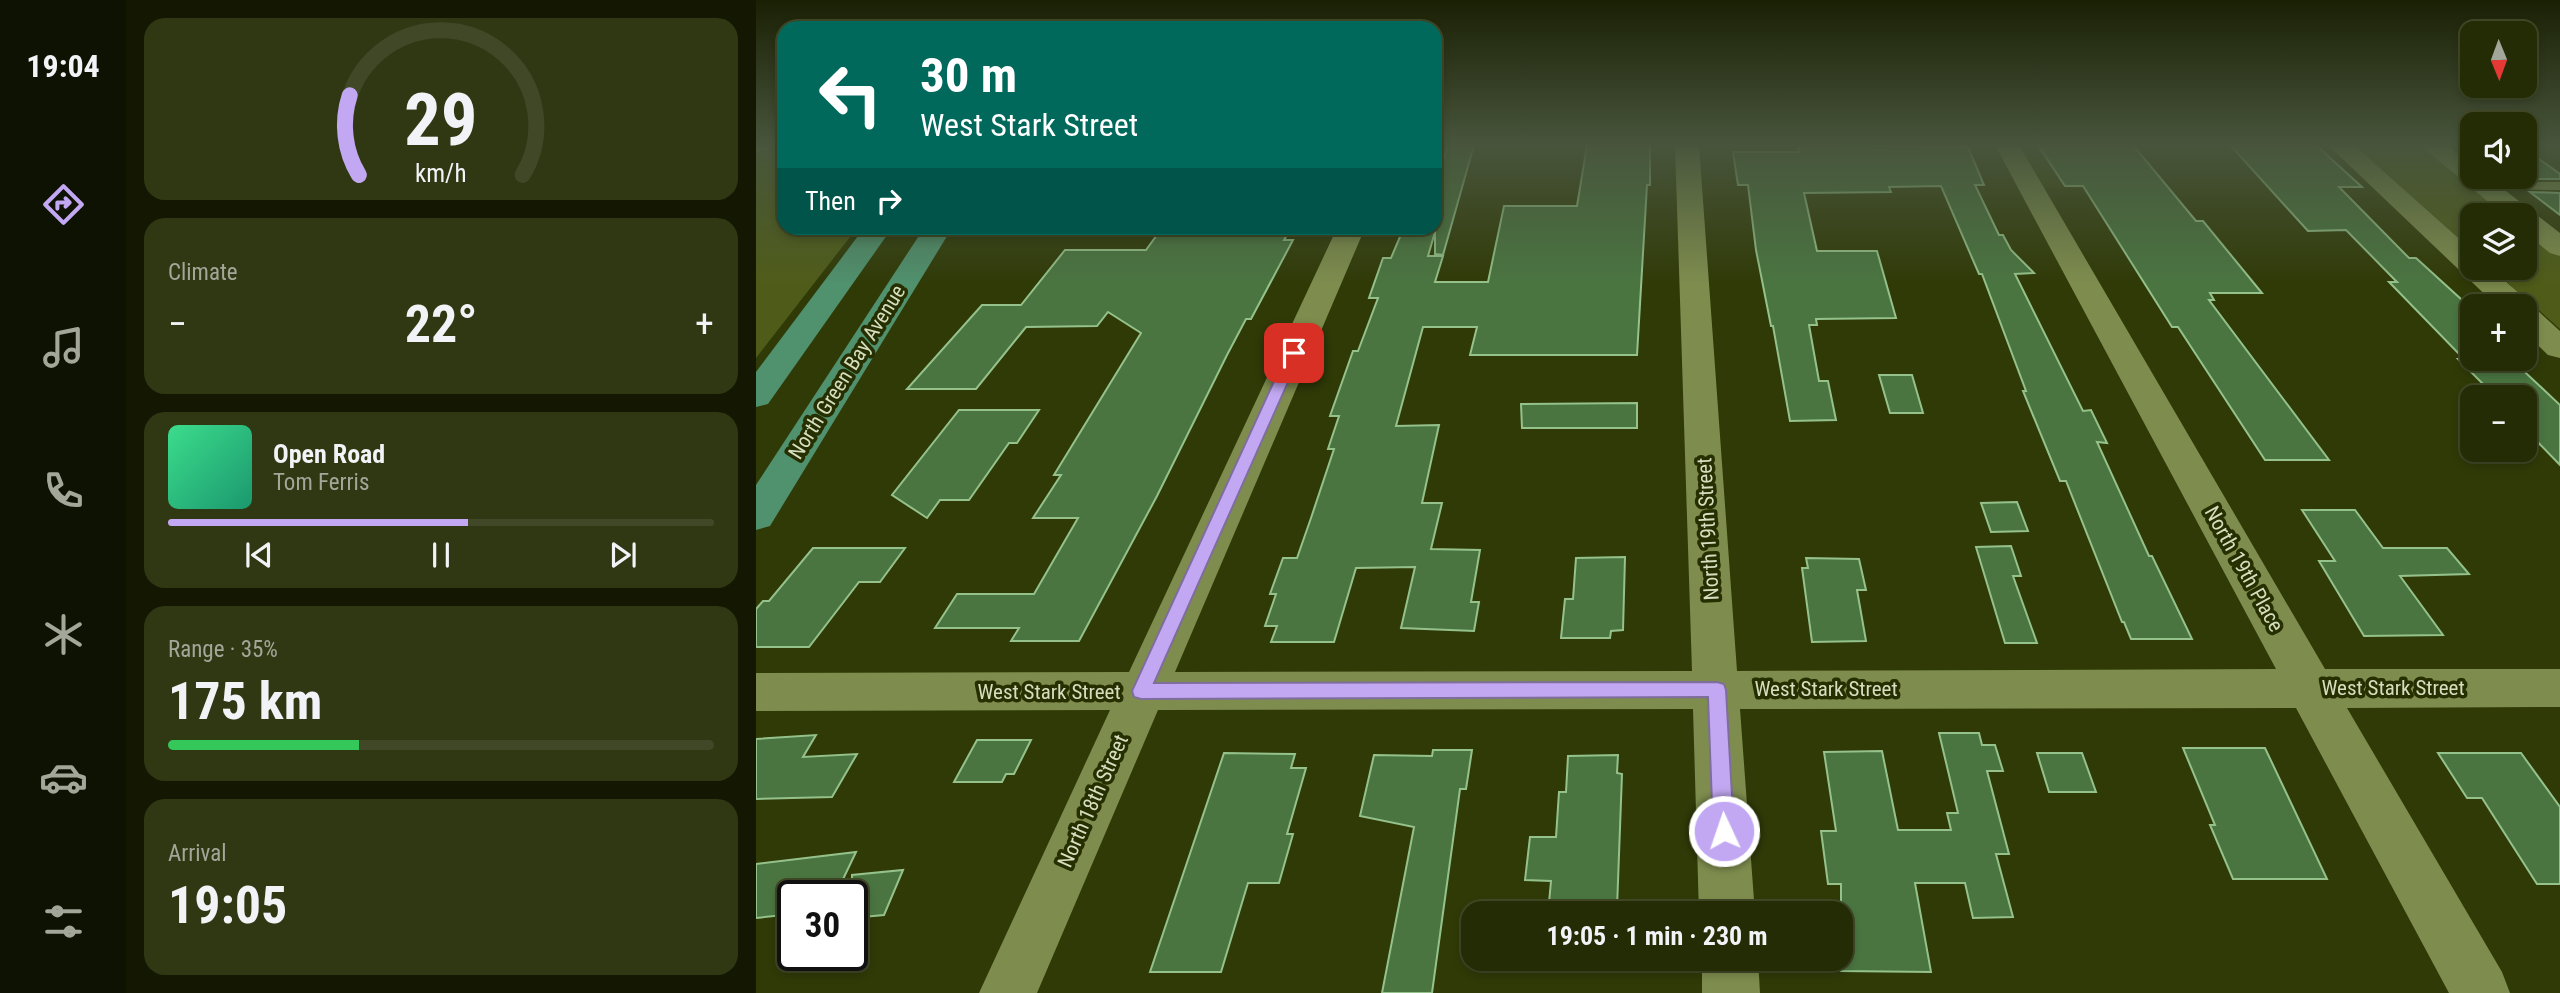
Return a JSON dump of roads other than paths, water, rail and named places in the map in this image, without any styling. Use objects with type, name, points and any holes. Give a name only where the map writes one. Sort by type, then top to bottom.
[{"type":"main road","points":[[756,396],[872,235]]},
{"type":"main road","name":"North Green Bay Avenue","points":[[756,516],[934,235]]},
{"type":"street","name":"North 19th Street","points":[[1689,191],[1726,901]]},
{"type":"street","name":"North 19th Place","points":[[2033,191],[2481,993]]},
{"type":"street","points":[[2390,191],[2460,256]]},
{"type":"street","points":[[2490,191],[2505,203]]},
{"type":"street","points":[[2537,229],[2560,247]]},
{"type":"street","name":"North 18th Street","points":[[1008,993],[1141,691],[1348,235]]},
{"type":"street","points":[[2486,280],[2502,294]]},
{"type":"street","points":[[2537,327],[2560,348]]},
{"type":"street","name":"West Stark Street","points":[[756,692],[2560,688]]},
{"type":"street","points":[[1730,971],[1731,993]]}]
